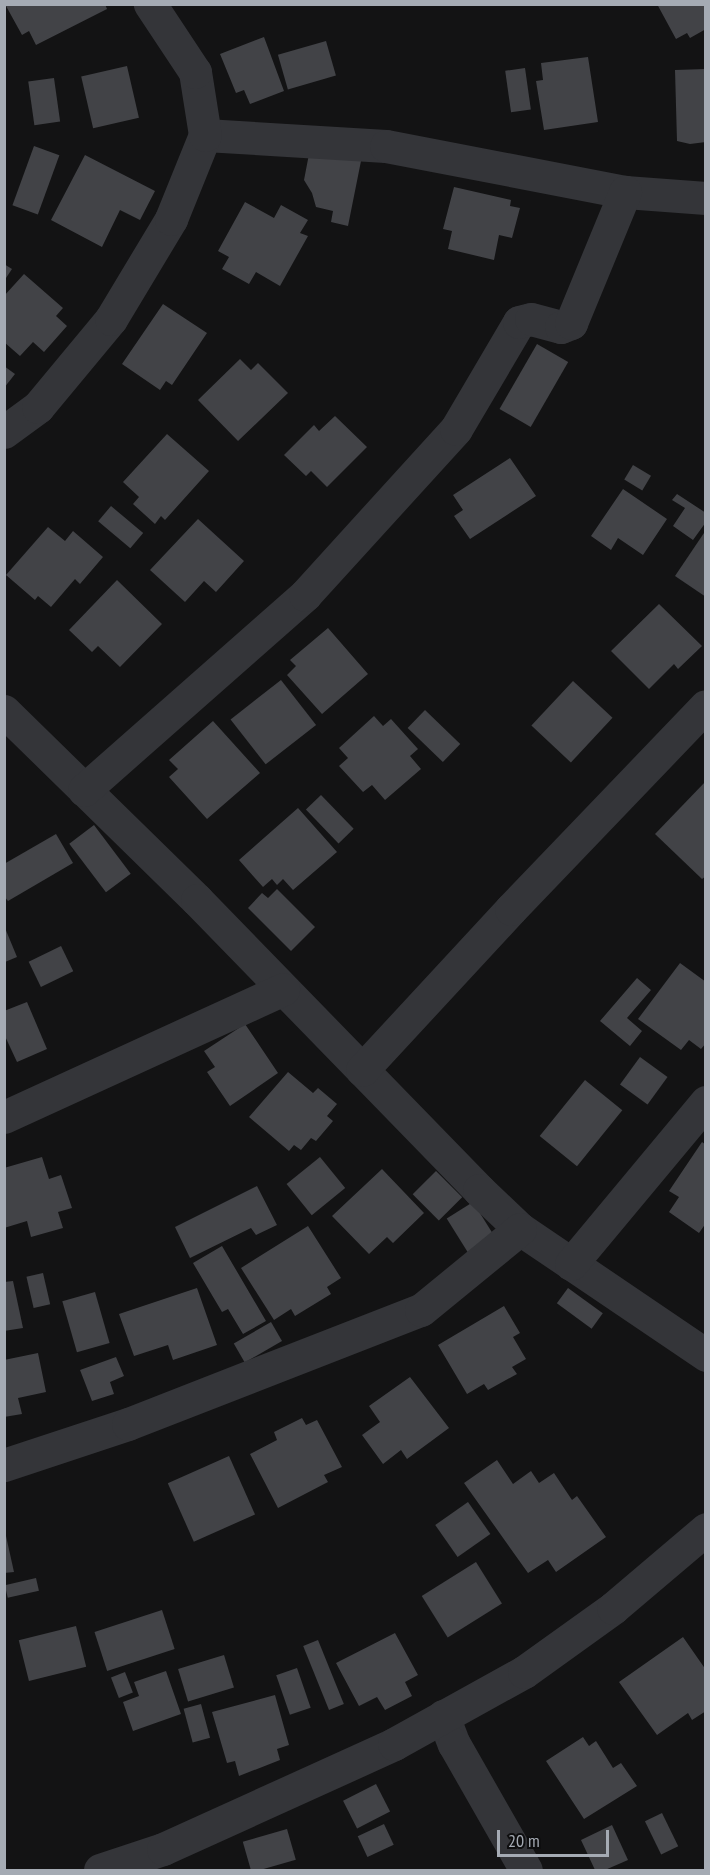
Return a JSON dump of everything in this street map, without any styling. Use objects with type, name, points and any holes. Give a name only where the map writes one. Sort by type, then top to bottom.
[{"type":"street","points":[[4,432],[38,406],[111,319],[171,219],[205,135],[195,72],[150,4]]},
{"type":"street","points":[[205,135],[386,146],[625,192],[705,198]]},
{"type":"street","points":[[84,790],[305,595],[456,429],[519,322],[531,319],[561,327],[571,323],[625,192]]},
{"type":"street","points":[[362,1070],[705,706]]},
{"type":"street","points":[[4,711],[520,1229],[705,1355]]},
{"type":"street","points":[[4,1118],[283,989]]},
{"type":"street","points":[[571,1264],[705,1102]]},
{"type":"street","points":[[4,1465],[128,1424],[421,1310],[520,1229]]},
{"type":"street","points":[[100,1870],[163,1849],[394,1744],[541,1659],[613,1608],[705,1529]]},
{"type":"street","points":[[443,1716],[454,1744],[526,1870]]},
{"type":"building","points":[[9,4],[105,4],[107,9],[36,45],[29,31],[22,35],[6,6]]},
{"type":"building","points":[[657,4],[706,4],[706,29],[690,38],[687,33],[676,39]]},
{"type":"building","points":[[264,37],[284,91],[250,104],[244,90],[236,93],[220,54]]},
{"type":"building","points":[[326,41],[336,76],[288,89],[278,55]]},
{"type":"building","points":[[588,57],[598,122],[544,130],[536,81],[543,80],[541,63]]},
{"type":"building","points":[[127,66],[139,118],[93,128],[81,77]]},
{"type":"building","points":[[525,68],[531,110],[511,112],[505,71]]},
{"type":"building","points":[[706,69],[706,142],[690,144],[677,141],[675,70]]},
{"type":"building","points":[[54,78],[60,122],[34,125],[28,82]]},
{"type":"building","points":[[34,146],[59,155],[38,214],[12,205]]},
{"type":"building","points":[[309,154],[361,161],[348,226],[331,222],[333,211],[316,207],[312,193],[304,180]]},
{"type":"building","points":[[85,155],[155,191],[140,220],[120,210],[102,247],[51,220]]},
{"type":"building","points":[[454,187],[511,200],[510,206],[520,208],[512,238],[499,235],[494,260],[448,249],[452,231],[443,229]]},
{"type":"building","points":[[245,202],[274,218],[281,205],[308,220],[300,233],[308,236],[280,286],[256,272],[249,284],[222,269],[229,257],[218,251]]},
{"type":"building","points":[[4,264],[12,269],[4,281]]},
{"type":"building","points":[[24,274],[63,308],[56,316],[67,326],[44,352],[33,342],[20,356],[4,342],[4,296]]},
{"type":"building","points":[[163,304],[207,333],[172,385],[166,381],[160,390],[122,364]]},
{"type":"building","points":[[537,344],[568,362],[531,427],[500,409]]},
{"type":"building","points":[[240,359],[251,370],[258,363],[288,393],[238,441],[198,400]]},
{"type":"building","points":[[4,366],[15,374],[4,388]]},
{"type":"building","points":[[335,416],[367,447],[327,487],[311,471],[306,476],[284,455],[314,425],[319,431]]},
{"type":"building","points":[[167,434],[209,471],[165,520],[161,516],[155,524],[133,504],[139,497],[123,482]]},
{"type":"building","points":[[510,458],[536,496],[470,539],[454,516],[463,510],[453,495]]},
{"type":"building","points":[[633,465],[651,476],[642,490],[624,480]]},
{"type":"building","points":[[623,489],[667,519],[643,555],[618,538],[611,550],[591,536]]},
{"type":"building","points":[[677,494],[706,513],[706,522],[693,540],[673,526],[685,508],[672,500]]},
{"type":"building","points":[[111,506],[143,533],[130,548],[98,521]]},
{"type":"building","points":[[198,519],[244,561],[216,592],[204,581],[185,602],[150,570]]},
{"type":"building","points":[[48,527],[65,541],[73,531],[103,557],[80,584],[75,579],[51,607],[38,596],[35,600],[6,575]]},
{"type":"building","points":[[706,530],[706,597],[675,576]]},
{"type":"building","points":[[117,580],[162,624],[120,667],[98,646],[92,652],[69,630]]},
{"type":"building","points":[[659,604],[702,646],[678,669],[674,664],[649,689],[611,651]]},
{"type":"building","points":[[328,628],[368,674],[322,714],[287,675],[296,666],[290,660]]},
{"type":"building","points":[[281,680],[316,725],[266,764],[231,719]]},
{"type":"building","points":[[573,681],[612,718],[571,762],[531,726]]},
{"type":"building","points":[[425,710],[460,744],[443,762],[408,728]]},
{"type":"building","points":[[374,716],[383,726],[391,719],[418,749],[410,756],[421,769],[385,800],[372,785],[363,792],[339,766],[348,758],[339,748]]},
{"type":"building","points":[[213,721],[260,773],[207,819],[169,777],[178,769],[169,760]]},
{"type":"building","points":[[706,781],[706,876],[702,879],[655,834]]},
{"type":"building","points":[[321,795],[354,829],[339,843],[306,810]]},
{"type":"building","points":[[298,808],[337,852],[293,890],[283,879],[277,885],[272,879],[263,887],[239,860]]},
{"type":"building","points":[[94,825],[131,874],[106,892],[69,844]]},
{"type":"building","points":[[56,834],[73,863],[8,901],[4,896],[4,864]]},
{"type":"building","points":[[277,889],[315,927],[291,951],[248,908],[262,893],[268,898]]},
{"type":"building","points":[[5,928],[17,957],[5,962]]},
{"type":"building","points":[[61,946],[73,971],[41,987],[29,962]]},
{"type":"building","points":[[680,963],[706,982],[706,1043],[701,1049],[689,1040],[681,1050],[638,1019]]},
{"type":"building","points":[[637,978],[651,990],[627,1018],[642,1031],[630,1046],[600,1021]]},
{"type":"building","points":[[27,1002],[47,1049],[17,1062],[4,1034],[4,1011]]},
{"type":"building","points":[[245,1024],[278,1073],[230,1106],[207,1072],[215,1067],[204,1051]]},
{"type":"building","points":[[640,1057],[668,1077],[648,1104],[620,1085]]},
{"type":"building","points":[[288,1072],[313,1093],[318,1088],[337,1104],[327,1116],[333,1121],[316,1141],[311,1138],[301,1150],[294,1145],[289,1151],[249,1117]]},
{"type":"building","points":[[585,1080],[622,1110],[577,1166],[540,1136]]},
{"type":"building","points":[[702,1142],[706,1145],[706,1223],[699,1233],[669,1212],[679,1197],[669,1191]]},
{"type":"building","points":[[42,1157],[49,1179],[61,1175],[72,1208],[58,1212],[63,1228],[31,1237],[27,1221],[4,1228],[4,1168]]},
{"type":"building","points":[[320,1157],[345,1188],[312,1215],[287,1184]]},
{"type":"building","points":[[382,1169],[424,1213],[393,1243],[387,1237],[369,1254],[332,1216]]},
{"type":"building","points":[[436,1171],[462,1197],[439,1220],[413,1194]]},
{"type":"building","points":[[257,1186],[277,1225],[256,1235],[251,1228],[190,1258],[175,1227]]},
{"type":"building","points":[[473,1202],[495,1237],[468,1253],[447,1218]]},
{"type":"building","points":[[308,1226],[341,1278],[327,1287],[331,1294],[295,1316],[291,1309],[274,1320],[241,1268]]},
{"type":"building","points":[[222,1246],[266,1321],[243,1334],[228,1309],[222,1312],[193,1263]]},
{"type":"building","points":[[43,1273],[50,1304],[34,1308],[26,1277]]},
{"type":"building","points":[[13,1281],[23,1328],[4,1331],[4,1282]]},
{"type":"building","points":[[197,1288],[217,1345],[173,1360],[168,1345],[134,1356],[119,1314]]},
{"type":"building","points":[[568,1288],[603,1313],[592,1329],[557,1303]]},
{"type":"building","points":[[95,1292],[110,1343],[77,1352],[62,1301]]},
{"type":"building","points":[[504,1306],[520,1333],[513,1337],[526,1359],[512,1367],[517,1374],[488,1390],[484,1384],[467,1394],[438,1345]]},
{"type":"building","points":[[271,1322],[282,1341],[245,1363],[234,1344]]},
{"type":"building","points":[[38,1353],[46,1392],[18,1398],[22,1414],[4,1417],[4,1360]]},
{"type":"building","points":[[116,1357],[124,1376],[110,1382],[114,1394],[92,1401],[80,1370]]},
{"type":"building","points":[[410,1377],[449,1428],[407,1459],[401,1450],[383,1464],[362,1435],[380,1422],[369,1406]]},
{"type":"building","points":[[302,1418],[306,1425],[317,1420],[342,1467],[324,1475],[328,1482],[278,1508],[250,1454],[277,1440],[274,1432]]},
{"type":"building","points":[[229,1456],[255,1514],[194,1542],[168,1483]]},
{"type":"building","points":[[497,1460],[513,1484],[531,1471],[539,1483],[554,1473],[572,1500],[577,1496],[606,1537],[556,1572],[548,1560],[528,1573],[464,1483]]},
{"type":"building","points":[[468,1502],[490,1534],[458,1557],[435,1525]]},
{"type":"building","points":[[4,1527],[14,1572],[4,1573]]},
{"type":"building","points":[[476,1562],[502,1604],[448,1637],[422,1596]]},
{"type":"building","points":[[36,1578],[39,1591],[8,1598],[5,1585]]},
{"type":"building","points":[[162,1610],[175,1649],[107,1671],[94,1632]]},
{"type":"building","points":[[76,1626],[86,1667],[29,1681],[19,1640]]},
{"type":"building","points":[[395,1633],[418,1675],[405,1682],[412,1696],[385,1710],[377,1697],[359,1706],[336,1663]]},
{"type":"building","points":[[683,1637],[706,1670],[706,1711],[692,1720],[688,1713],[657,1735],[619,1682]]},
{"type":"building","points":[[318,1640],[344,1704],[329,1710],[303,1646]]},
{"type":"building","points":[[224,1655],[234,1688],[188,1702],[178,1669]]},
{"type":"building","points":[[297,1668],[311,1708],[290,1715],[276,1675]]},
{"type":"building","points":[[166,1671],[181,1714],[133,1731],[123,1702],[139,1696],[134,1682]]},
{"type":"building","points":[[125,1672],[133,1693],[119,1698],[111,1677]]},
{"type":"building","points":[[275,1695],[289,1745],[277,1749],[280,1760],[239,1776],[235,1761],[227,1763],[212,1712]]},
{"type":"building","points":[[201,1704],[210,1738],[193,1742],[184,1709]]},
{"type":"building","points":[[583,1737],[589,1746],[596,1741],[613,1768],[621,1763],[637,1786],[584,1819],[546,1761]]},
{"type":"building","points":[[376,1784],[390,1812],[357,1828],[343,1801]]},
{"type":"building","points":[[662,1813],[678,1846],[661,1855],[645,1821]]},
{"type":"building","points":[[384,1824],[394,1845],[367,1857],[358,1836]]},
{"type":"building","points":[[612,1825],[628,1860],[605,1870],[595,1870],[581,1840]]},
{"type":"building","points":[[287,1829],[296,1860],[260,1870],[251,1870],[243,1842]]}]
